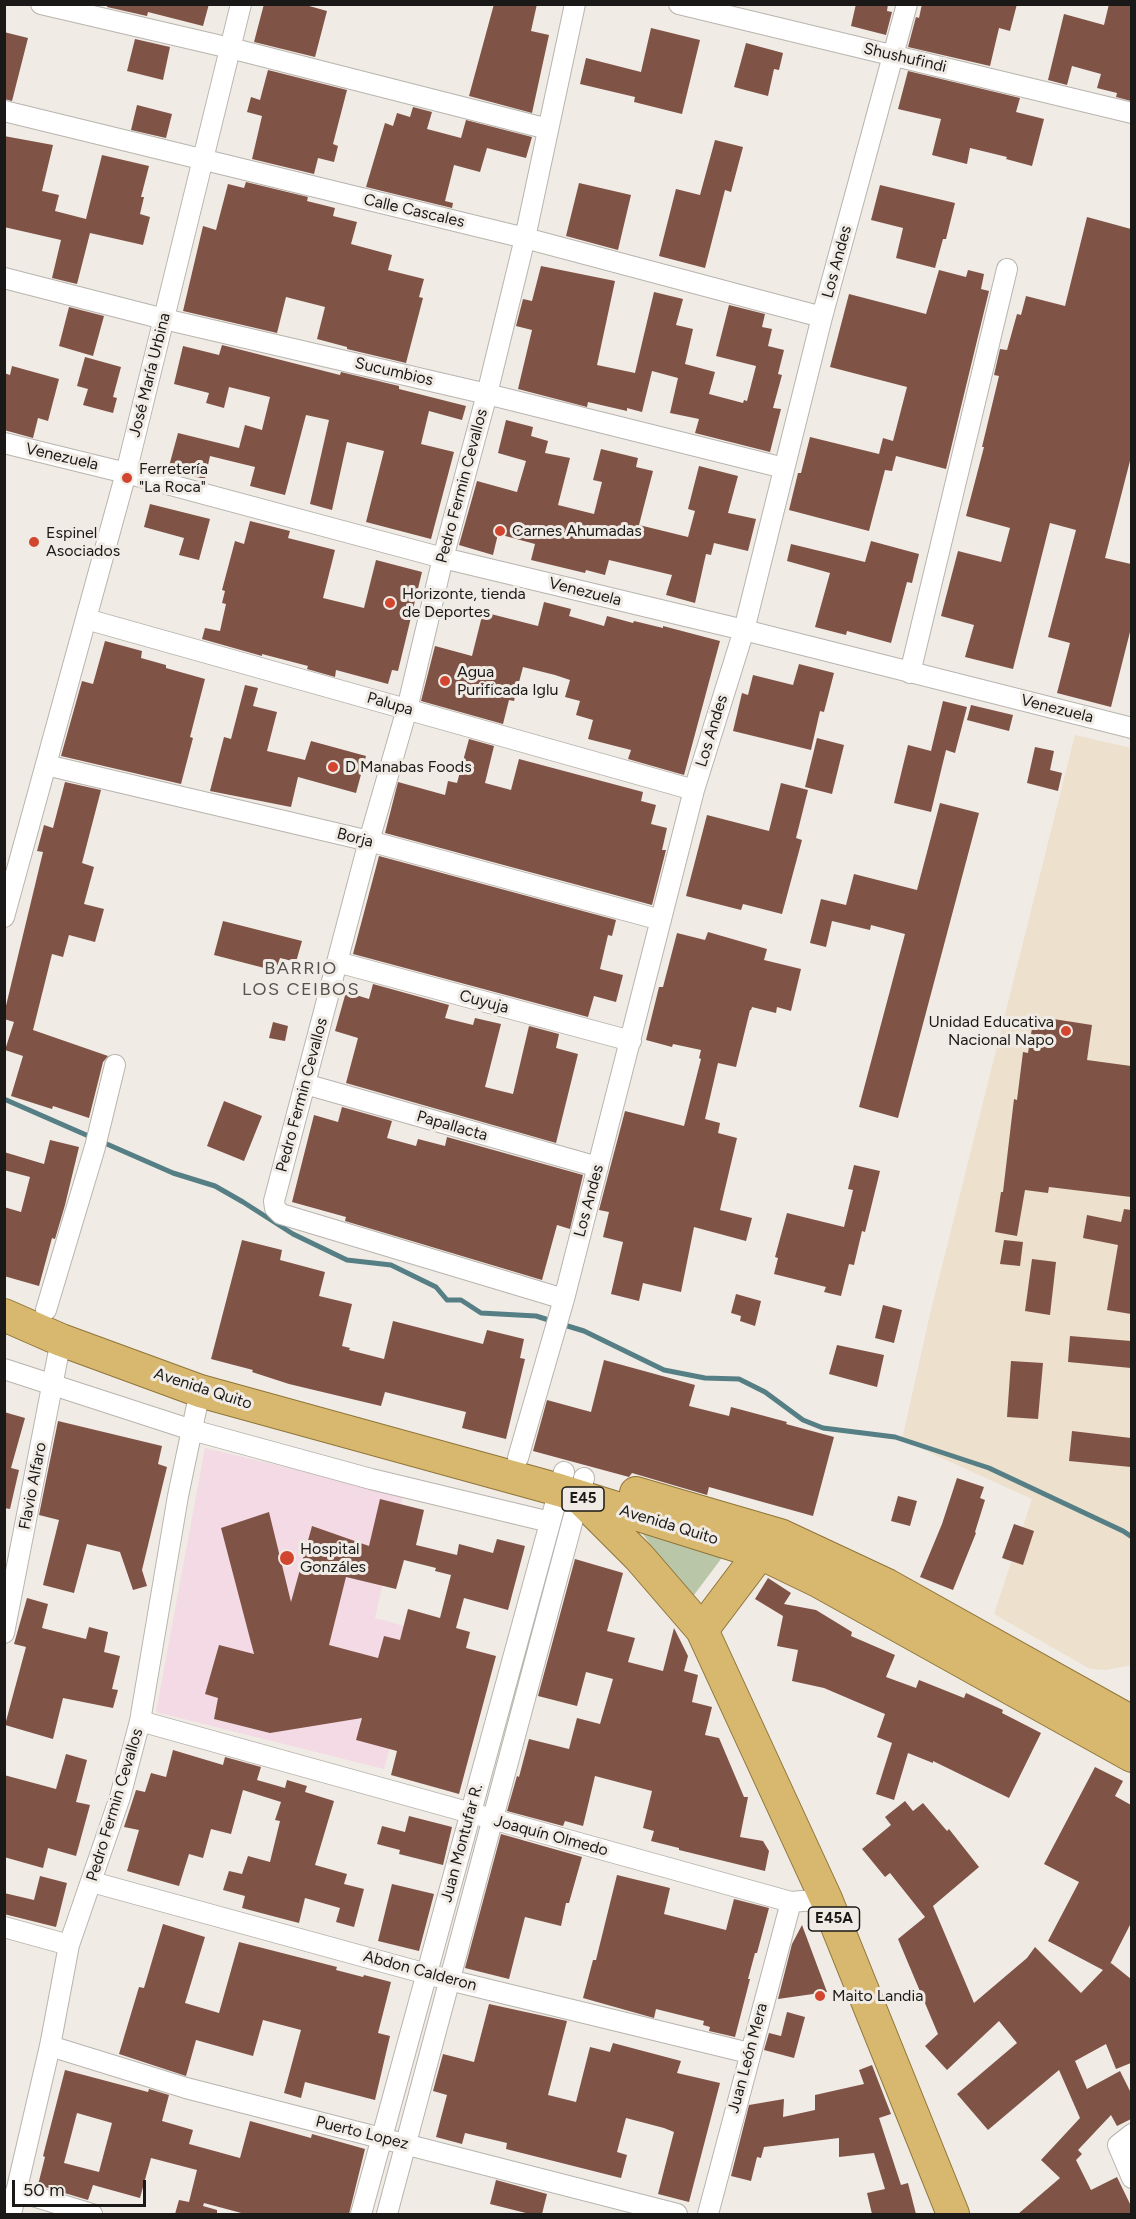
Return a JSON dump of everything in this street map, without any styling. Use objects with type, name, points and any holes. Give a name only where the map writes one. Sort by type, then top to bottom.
[{"type":"highway","name":"Avenida Quito","points":[[4,1292],[83,1327],[195,1369],[518,1458],[571,1485]]},
{"type":"highway","name":"Avenida Quito","points":[[4,1315],[61,1340],[200,1391],[571,1485],[770,1544],[887,1585],[1131,1722]]},
{"type":"highway","name":"E45A","points":[[571,1485],[639,1557],[702,1630],[826,1899],[953,2214]]},
{"type":"highway","name":"Avenida Quito","points":[[770,1544],[818,1581],[1131,1756]]},
{"type":"highway","points":[[702,1630],[770,1544]]},
{"type":"street","points":[[41,4],[231,48],[548,129]]},
{"type":"street","name":"José María Urbina","points":[[4,917],[126,472],[241,4]]},
{"type":"street","name":"Pedro Fermin Cevallos","points":[[563,1303],[281,1214],[275,1208],[274,1201],[369,841],[407,709],[442,558],[487,394],[525,238],[575,4]]},
{"type":"street","name":"Shushufindi","points":[[679,4],[1131,113]]},
{"type":"street","name":"Los Andes","points":[[518,1458],[563,1303],[694,790],[744,630],[822,317],[907,4]]},
{"type":"street","name":"Calle Cascales","points":[[4,111],[525,238],[822,317]]},
{"type":"street","points":[[910,673],[1007,269]]},
{"type":"street","name":"Sucumbios","points":[[4,278],[783,468]]},
{"type":"street","name":"Venezuela","points":[[4,443],[126,472],[442,558],[744,630],[1131,728]]},
{"type":"street","name":"Palupa","points":[[86,619],[694,790]]},
{"type":"street","name":"Borja","points":[[46,765],[369,841],[662,920]]},
{"type":"street","name":"Cuyuja","points":[[337,962],[631,1041]]},
{"type":"street","points":[[46,1310],[97,1138],[115,1065]]},
{"type":"street","name":"Papallacta","points":[[305,1084],[598,1167]]},
{"type":"street","name":"Flavio Alfaro","points":[[4,1633],[11,1568],[61,1340]]},
{"type":"street","points":[[4,1369],[192,1430],[371,1479],[550,1522]]},
{"type":"street","name":"Pedro Fermin Cevallos","points":[[11,2214],[50,2046],[69,1945],[120,1797],[140,1721],[178,1496],[200,1391]]},
{"type":"street","name":"Juan Montufar R.","points":[[361,2214],[550,1522],[571,1485]]},
{"type":"street","name":"Juan Montufar R.","points":[[387,2214],[492,1820],[571,1485]]},
{"type":"street","name":"Joaquín Olmedo","points":[[140,1721],[791,1902],[826,1899]]},
{"type":"street","name":"Abdon Calderon","points":[[92,1882],[449,1980],[749,2053]]},
{"type":"street","name":"Juan León Mera","points":[[708,2214],[791,1902]]},
{"type":"street","points":[[4,1927],[69,1945]]},
{"type":"street","name":"Puerto Lopez","points":[[50,2046],[186,2088],[676,2214]]},
{"type":"street","points":[[1131,2134],[1118,2145],[1131,2178]]},
{"type":"street","points":[[16,2191],[92,2214]]},
{"type":"shaded area","name":"Unidad Educativa Nacional Napo","points":[[1075,735],[1131,748],[1131,1665],[1106,1670],[1090,1669],[994,1614],[1032,1499],[902,1440],[930,1314]]},
{"type":"shaded area","name":"Hospital Gonzáles","points":[[205,1448],[403,1495],[375,1618],[422,1631],[384,1769],[156,1712]]},
{"type":"green space","points":[[639,1529],[724,1555],[691,1599]]},
{"type":"building","points":[[108,4],[209,4],[203,26],[148,12],[147,16],[107,7]]},
{"type":"building","points":[[264,4],[302,4],[327,11],[315,57],[254,42]]},
{"type":"building","points":[[494,4],[537,4],[531,31],[549,35],[532,113],[469,96]]},
{"type":"building","points":[[856,4],[888,4],[887,11],[892,12],[886,35],[851,26]]},
{"type":"building","points":[[922,4],[1017,4],[1010,31],[999,28],[990,66],[908,47]]},
{"type":"building","points":[[1109,4],[1131,4],[1131,101],[1116,97],[1117,93],[1097,88],[1101,74],[1072,66],[1067,85],[1048,80],[1064,14],[1104,25]]},
{"type":"building","points":[[651,28],[700,40],[682,114],[634,102],[635,97],[580,84],[586,58],[641,72]]},
{"type":"building","points":[[4,32],[28,38],[12,101],[4,99]]},
{"type":"building","points":[[135,39],[170,47],[163,80],[127,71]]},
{"type":"building","points":[[746,43],[783,53],[779,70],[774,69],[768,96],[734,87]]},
{"type":"building","points":[[268,70],[347,90],[333,144],[338,146],[334,162],[318,158],[314,174],[252,159],[262,116],[247,112],[251,97],[260,100]]},
{"type":"building","points":[[908,71],[1020,98],[1016,112],[1044,119],[1032,166],[970,148],[967,164],[932,155],[941,119],[898,109]]},
{"type":"building","points":[[137,105],[172,114],[166,138],[131,130]]},
{"type":"building","points":[[413,107],[432,112],[427,129],[461,138],[466,120],[532,137],[526,158],[487,148],[480,172],[454,165],[445,201],[453,203],[452,208],[366,187],[385,123],[393,126],[397,113],[410,117]]},
{"type":"building","points":[[4,136],[53,145],[42,191],[59,195],[55,211],[86,219],[102,155],[149,166],[141,197],[144,197],[140,214],[150,217],[143,245],[90,233],[77,284],[52,278],[61,240],[4,227]]},
{"type":"building","points":[[715,140],[743,147],[731,192],[725,190],[705,268],[659,256],[676,189],[700,195]]},
{"type":"building","points":[[246,182],[308,197],[307,201],[335,208],[333,216],[357,222],[351,244],[392,255],[388,270],[424,279],[419,297],[423,298],[406,363],[347,349],[347,347],[317,339],[325,307],[286,297],[277,333],[183,311],[203,226],[216,230],[228,184],[244,188]]},
{"type":"building","points":[[579,183],[631,195],[618,250],[566,236]]},
{"type":"building","points":[[880,185],[955,203],[946,239],[943,239],[935,268],[896,258],[903,228],[871,220]]},
{"type":"building","points":[[1087,217],[1131,229],[1131,457],[1105,558],[1131,564],[1131,628],[1111,707],[1057,693],[1070,643],[1048,637],[1076,530],[1050,523],[1013,669],[965,657],[974,625],[941,616],[958,551],[1001,562],[1010,528],[966,516],[999,376],[994,375],[1000,349],[1007,350],[1017,314],[1021,315],[1026,296],[1065,306]]},
{"type":"building","points":[[541,266],[615,281],[597,365],[635,373],[654,292],[683,299],[676,325],[693,329],[685,364],[715,372],[709,394],[743,403],[744,400],[747,401],[756,366],[716,356],[729,305],[765,314],[762,327],[772,329],[768,346],[784,350],[778,374],[782,375],[773,408],[781,409],[770,452],[695,433],[699,419],[670,413],[678,378],[652,371],[642,412],[588,402],[587,407],[518,389],[532,330],[516,326],[523,299],[532,301]]},
{"type":"building","points":[[939,270],[966,277],[968,270],[984,274],[981,289],[989,291],[946,469],[896,456],[892,471],[885,470],[869,531],[789,510],[810,437],[879,454],[883,438],[893,441],[907,387],[830,367],[849,294],[926,314]]},
{"type":"building","points":[[69,307],[104,316],[93,356],[59,346]]},
{"type":"building","points":[[222,345],[340,375],[341,372],[399,386],[399,389],[466,406],[462,420],[429,411],[421,444],[454,452],[431,539],[366,522],[384,451],[347,442],[332,510],[310,504],[329,420],[306,415],[285,495],[250,486],[255,467],[210,456],[205,479],[168,470],[178,433],[239,448],[245,425],[262,430],[270,397],[229,387],[224,408],[206,403],[209,393],[174,384],[183,346],[219,355]]},
{"type":"building","points":[[85,357],[121,367],[113,397],[117,398],[113,413],[83,405],[88,389],[77,386]]},
{"type":"building","points":[[12,366],[59,379],[48,421],[38,418],[33,438],[4,430],[4,373],[10,375]]},
{"type":"building","points":[[506,420],[533,427],[531,436],[548,441],[545,453],[570,458],[558,505],[594,514],[602,482],[593,480],[601,449],[638,458],[636,467],[653,471],[639,525],[688,537],[695,511],[688,509],[699,466],[738,476],[728,513],[756,519],[748,551],[714,543],[711,555],[706,554],[695,603],[666,595],[672,575],[609,560],[605,575],[586,570],[585,573],[531,560],[535,544],[498,534],[493,555],[459,545],[477,481],[517,492],[526,461],[498,453]]},
{"type":"building","points":[[150,504],[210,519],[199,560],[179,555],[184,538],[144,527]]},
{"type":"building","points":[[250,521],[290,531],[288,538],[335,550],[323,598],[364,608],[376,560],[422,572],[398,671],[392,670],[388,684],[336,670],[335,677],[307,669],[308,666],[202,639],[205,628],[220,631],[226,604],[222,603],[225,591],[222,590],[235,541],[244,544]]},
{"type":"building","points":[[871,541],[919,554],[912,583],[907,582],[891,643],[847,631],[846,635],[815,627],[830,573],[787,561],[791,544],[865,562]]},
{"type":"building","points":[[544,602],[571,609],[569,616],[604,626],[607,616],[633,623],[634,621],[663,628],[663,626],[720,641],[684,775],[628,759],[631,750],[588,739],[593,720],[576,715],[580,701],[565,697],[570,680],[555,675],[523,667],[514,701],[509,700],[503,724],[421,701],[435,646],[472,656],[483,612],[538,626]]},
{"type":"building","points":[[105,641],[142,651],[141,658],[205,679],[181,784],[61,756],[82,681],[93,684]]},
{"type":"building","points":[[799,664],[834,673],[824,712],[820,711],[811,750],[733,731],[742,693],[748,695],[753,675],[793,685]]},
{"type":"building","points":[[245,685],[258,688],[253,706],[277,712],[267,751],[305,760],[311,741],[366,756],[356,793],[298,777],[291,807],[210,791],[224,737],[231,739]]},
{"type":"building","points":[[943,701],[967,707],[955,753],[946,750],[931,812],[894,803],[908,745],[931,751]]},
{"type":"building","points":[[971,705],[1013,715],[1009,731],[967,720]]},
{"type":"building","points":[[817,738],[844,745],[832,794],[805,787]]},
{"type":"building","points":[[469,739],[494,746],[485,783],[511,790],[519,759],[643,792],[641,801],[656,805],[651,824],[667,828],[662,850],[666,850],[652,905],[385,833],[398,782],[445,795],[448,781],[457,783]]},
{"type":"building","points":[[1035,747],[1054,751],[1050,770],[1062,773],[1058,791],[1027,783]]},
{"type":"building","points":[[65,782],[101,790],[82,863],[94,867],[84,904],[104,909],[95,942],[69,935],[63,957],[52,954],[33,1030],[108,1056],[103,1062],[89,1118],[11,1096],[23,1056],[5,1050],[14,1022],[4,1019],[4,1014],[43,852],[37,851],[44,825],[53,828]]},
{"type":"building","points":[[781,783],[808,790],[796,838],[802,840],[782,914],[743,904],[741,910],[686,896],[707,815],[769,831]]},
{"type":"building","points":[[940,803],[979,813],[898,1118],[859,1107],[905,934],[871,925],[870,930],[832,921],[826,947],[810,943],[821,899],[846,905],[854,874],[917,890]]},
{"type":"building","points":[[379,856],[616,920],[612,936],[608,935],[600,969],[623,975],[616,1002],[594,996],[588,1017],[353,954]]},
{"type":"building","points":[[223,921],[302,941],[296,962],[280,958],[276,971],[214,955]]},
{"type":"building","points":[[708,932],[767,949],[764,960],[801,969],[791,1011],[777,1007],[776,1013],[752,1007],[750,1010],[736,1067],[718,1063],[705,1119],[720,1123],[718,1133],[737,1138],[720,1210],[752,1218],[746,1241],[694,1227],[681,1292],[643,1283],[639,1301],[611,1294],[623,1242],[603,1237],[609,1212],[599,1210],[625,1111],[684,1126],[701,1059],[699,1058],[701,1050],[673,1044],[672,1047],[646,1040],[659,987],[663,987],[677,933],[705,940]]},
{"type":"building","points":[[373,984],[449,1005],[445,1018],[473,1025],[475,1018],[501,1024],[485,1087],[513,1094],[529,1026],[559,1034],[556,1048],[578,1054],[556,1143],[346,1083],[358,1038],[335,1031],[346,992],[369,999]]},
{"type":"building","points":[[1034,1016],[1092,1025],[1087,1060],[1131,1066],[1131,1197],[1049,1187],[1048,1193],[1025,1190],[1017,1236],[995,1232],[1001,1192],[1003,1192],[1014,1099],[1017,1100],[1023,1052],[1028,1053]]},
{"type":"building","points":[[273,1022],[288,1026],[285,1041],[269,1038]]},
{"type":"building","points":[[224,1101],[262,1116],[244,1161],[207,1146]]},
{"type":"building","points":[[342,1107],[392,1121],[387,1138],[416,1146],[418,1139],[445,1146],[447,1137],[583,1175],[570,1229],[557,1225],[542,1280],[345,1221],[346,1217],[292,1202],[314,1115],[338,1122]]},
{"type":"building","points":[[50,1140],[79,1147],[65,1205],[55,1239],[52,1238],[39,1286],[4,1276],[4,1207],[21,1212],[30,1177],[4,1170],[4,1152],[44,1164]]},
{"type":"building","points":[[854,1165],[880,1171],[865,1232],[862,1231],[854,1265],[849,1264],[841,1296],[824,1292],[826,1287],[774,1274],[778,1258],[775,1257],[787,1213],[844,1227],[853,1190],[848,1189]]},
{"type":"building","points":[[1124,1209],[1131,1210],[1131,1314],[1107,1310],[1118,1245],[1083,1238],[1087,1215],[1121,1222]]},
{"type":"building","points":[[242,1240],[282,1250],[280,1260],[325,1272],[319,1296],[352,1304],[342,1346],[350,1348],[349,1350],[384,1359],[393,1321],[483,1344],[487,1330],[524,1339],[520,1358],[525,1359],[506,1439],[462,1428],[466,1412],[385,1392],[381,1406],[289,1384],[252,1372],[253,1370],[211,1359]]},
{"type":"building","points":[[1004,1240],[1023,1242],[1020,1266],[1000,1264]]},
{"type":"building","points":[[1032,1259],[1056,1262],[1050,1315],[1025,1311]]},
{"type":"building","points":[[736,1294],[761,1301],[755,1326],[740,1321],[741,1316],[731,1313]]},
{"type":"building","points":[[883,1305],[902,1310],[894,1343],[875,1338]]},
{"type":"building","points":[[1070,1336],[1131,1341],[1131,1368],[1068,1362]]},
{"type":"building","points":[[837,1345],[884,1355],[877,1387],[829,1374]]},
{"type":"building","points":[[604,1360],[695,1385],[689,1406],[729,1416],[731,1407],[834,1437],[813,1516],[709,1487],[707,1495],[632,1473],[629,1477],[533,1451],[547,1400],[591,1412]]},
{"type":"building","points":[[1011,1361],[1043,1363],[1038,1419],[1007,1417]]},
{"type":"building","points":[[4,1412],[25,1418],[11,1468],[19,1470],[10,1509],[4,1508]]},
{"type":"building","points":[[58,1421],[162,1446],[158,1464],[167,1467],[142,1570],[147,1586],[133,1590],[120,1552],[87,1544],[74,1593],[43,1585],[59,1520],[39,1515]]},
{"type":"building","points":[[1072,1431],[1131,1438],[1131,1467],[1069,1461]]},
{"type":"building","points":[[957,1478],[984,1487],[980,1498],[985,1500],[976,1533],[953,1590],[920,1577],[942,1524]]},
{"type":"building","points":[[898,1496],[917,1501],[910,1526],[891,1521]]},
{"type":"building","points":[[380,1499],[424,1510],[416,1545],[457,1555],[459,1544],[493,1553],[497,1539],[525,1546],[508,1610],[464,1598],[456,1628],[470,1632],[466,1648],[496,1656],[459,1794],[391,1775],[397,1751],[356,1740],[362,1718],[270,1733],[214,1719],[218,1698],[205,1694],[219,1645],[254,1654],[221,1528],[269,1512],[291,1602],[312,1526],[369,1546]],"holes":[[[404,1560],[436,1568],[435,1571],[451,1575],[440,1618],[408,1609],[400,1640],[384,1636],[378,1658],[329,1645],[346,1577],[396,1589]]]},
{"type":"building","points":[[1014,1524],[1034,1531],[1023,1565],[1002,1558]]},
{"type":"building","points":[[575,1559],[623,1573],[607,1631],[635,1638],[628,1662],[663,1671],[674,1628],[688,1656],[684,1671],[698,1675],[692,1702],[712,1707],[705,1735],[719,1738],[744,1797],[748,1797],[740,1837],[763,1841],[769,1851],[765,1871],[651,1841],[654,1831],[643,1828],[652,1791],[595,1776],[583,1826],[565,1821],[563,1826],[507,1811],[529,1739],[569,1749],[577,1718],[600,1724],[613,1679],[586,1672],[577,1706],[538,1696]]},
{"type":"building","points":[[768,1578],[791,1593],[784,1604],[816,1610],[852,1632],[851,1636],[895,1655],[886,1677],[916,1688],[919,1680],[964,1698],[966,1693],[1003,1710],[1002,1713],[1041,1733],[1009,1798],[933,1761],[933,1763],[908,1753],[894,1800],[876,1794],[892,1743],[877,1737],[885,1714],[824,1688],[792,1681],[798,1650],[777,1646],[783,1616],[755,1599]]},
{"type":"building","points":[[27,1598],[48,1604],[42,1628],[86,1639],[89,1627],[108,1632],[104,1652],[120,1656],[112,1689],[118,1690],[113,1708],[63,1698],[53,1739],[5,1725],[26,1647],[14,1644]]},
{"type":"building","points":[[173,1750],[223,1765],[225,1757],[261,1767],[257,1780],[285,1788],[287,1780],[307,1786],[305,1792],[334,1801],[315,1865],[347,1874],[344,1884],[364,1889],[354,1927],[336,1922],[340,1908],[305,1898],[299,1923],[242,1908],[245,1896],[223,1890],[229,1871],[242,1874],[248,1856],[270,1862],[280,1821],[275,1820],[281,1802],[243,1790],[231,1834],[211,1829],[203,1858],[189,1854],[179,1886],[127,1871],[139,1830],[124,1827],[136,1790],[145,1792],[151,1773],[166,1777]]},
{"type":"building","points":[[66,1754],[87,1760],[76,1802],[90,1805],[76,1856],[48,1848],[43,1868],[4,1857],[4,1775],[56,1789]]},
{"type":"building","points":[[1095,1767],[1123,1781],[1115,1796],[1131,1805],[1131,1923],[1110,1964],[1131,1979],[1131,2063],[1116,2069],[1106,2044],[1075,2061],[1087,2089],[1120,2071],[1131,2093],[1131,2119],[1117,2126],[1111,2115],[1078,2150],[1082,2154],[1076,2160],[1091,2190],[1117,2177],[1131,2206],[1131,2214],[1018,2214],[1060,2178],[1041,2160],[1080,2118],[1059,2070],[988,2130],[957,2094],[1017,2043],[999,2021],[947,2070],[925,2046],[938,2034],[898,1939],[925,1917],[890,1873],[885,1877],[862,1849],[891,1825],[885,1817],[905,1801],[913,1811],[923,1803],[947,1831],[949,1829],[979,1867],[933,1906],[974,2003],[1027,1958],[1035,1947],[1081,1993],[1103,1970],[1048,1941],[1079,1882],[1044,1864]]},
{"type":"building","points":[[409,1816],[452,1827],[443,1865],[399,1854],[400,1850],[377,1844],[382,1826],[405,1832]]},
{"type":"building","points":[[501,1834],[582,1857],[569,1903],[566,1903],[561,1926],[525,1917],[509,1979],[465,1968]]},
{"type":"building","points":[[617,1875],[670,1888],[664,1914],[726,1930],[734,1899],[769,1908],[748,1979],[750,1979],[735,2037],[709,2031],[710,2027],[703,2025],[704,2021],[656,2009],[654,2018],[583,1998],[593,1960],[596,1960]]},
{"type":"building","points":[[40,1876],[67,1883],[56,1927],[4,1914],[4,1893],[34,1900]]},
{"type":"building","points":[[392,1884],[434,1894],[419,1951],[378,1941]]},
{"type":"building","points":[[163,1924],[205,1937],[185,2003],[219,2013],[239,1942],[337,1967],[336,1970],[391,1982],[378,2033],[390,2036],[375,2100],[305,2082],[301,2098],[284,2093],[301,2030],[263,2020],[253,2056],[196,2040],[186,2076],[119,2054],[139,1987],[144,1988]]},
{"type":"building","points":[[802,1925],[827,1992],[778,1999],[792,1944]]},
{"type":"building","points":[[489,2004],[567,2021],[548,2095],[576,2102],[590,2047],[610,2052],[613,2043],[681,2061],[677,2073],[720,2083],[689,2202],[658,2194],[674,2132],[626,2118],[617,2152],[627,2155],[621,2178],[506,2149],[507,2143],[465,2133],[462,2144],[436,2137],[447,2095],[433,2091],[443,2054],[474,2062]]},
{"type":"building","points":[[787,2012],[805,2017],[794,2058],[764,2050],[769,2033],[781,2036]]},
{"type":"building","points":[[872,2065],[891,2114],[879,2118],[901,2185],[908,2183],[916,2214],[872,2214],[867,2193],[885,2189],[874,2153],[839,2157],[839,2138],[764,2147],[761,2158],[757,2157],[751,2181],[731,2176],[749,2105],[784,2099],[783,2117],[815,2110],[815,2095],[864,2084],[859,2070]]},
{"type":"building","points":[[65,2070],[148,2092],[149,2089],[169,2095],[162,2121],[193,2130],[189,2144],[240,2158],[250,2121],[311,2138],[312,2134],[365,2149],[349,2214],[245,2214],[204,2203],[203,2206],[217,2210],[217,2214],[175,2214],[179,2200],[189,2202],[197,2170],[151,2158],[140,2198],[93,2185],[88,2200],[38,2185],[45,2157],[43,2156]],"holes":[[[77,2113],[112,2123],[99,2172],[64,2163]]]},
{"type":"building","points":[[496,2180],[547,2194],[542,2214],[530,2214],[490,2204]]},
{"type":"waterway","points":[[4,1099],[173,1173],[215,1186],[293,1234],[347,1260],[391,1265],[436,1287],[447,1300],[461,1300],[481,1313],[536,1316],[552,1321]]},
{"type":"waterway","points":[[561,1324],[584,1331],[664,1370],[705,1378],[739,1379],[765,1392],[803,1420],[823,1428],[895,1437],[989,1468],[1132,1537]]},
{"type":"place","name":"Ferretería \"La Roca\"","points":[[127,478]]},
{"type":"place","name":"Carnes Ahumadas","points":[[500,531]]},
{"type":"place","name":"Espinel Asociados","points":[[34,542]]},
{"type":"place","name":"Horizonte, tienda de Deportes","points":[[390,603]]},
{"type":"place","name":"Agua Purificada Iglu","points":[[445,681]]},
{"type":"place","name":"D Manabas Foods","points":[[333,767]]},
{"type":"place","name":"Unidad Educativa Nacional Napo","points":[[1066,1031]]},
{"type":"place","name":"Hospital Gonzáles","points":[[287,1558]]},
{"type":"place","name":"Maito Landia","points":[[820,1996]]},
{"type":"district","name":"BARRIO LOS CEIBOS","points":[[301,979]]}]
